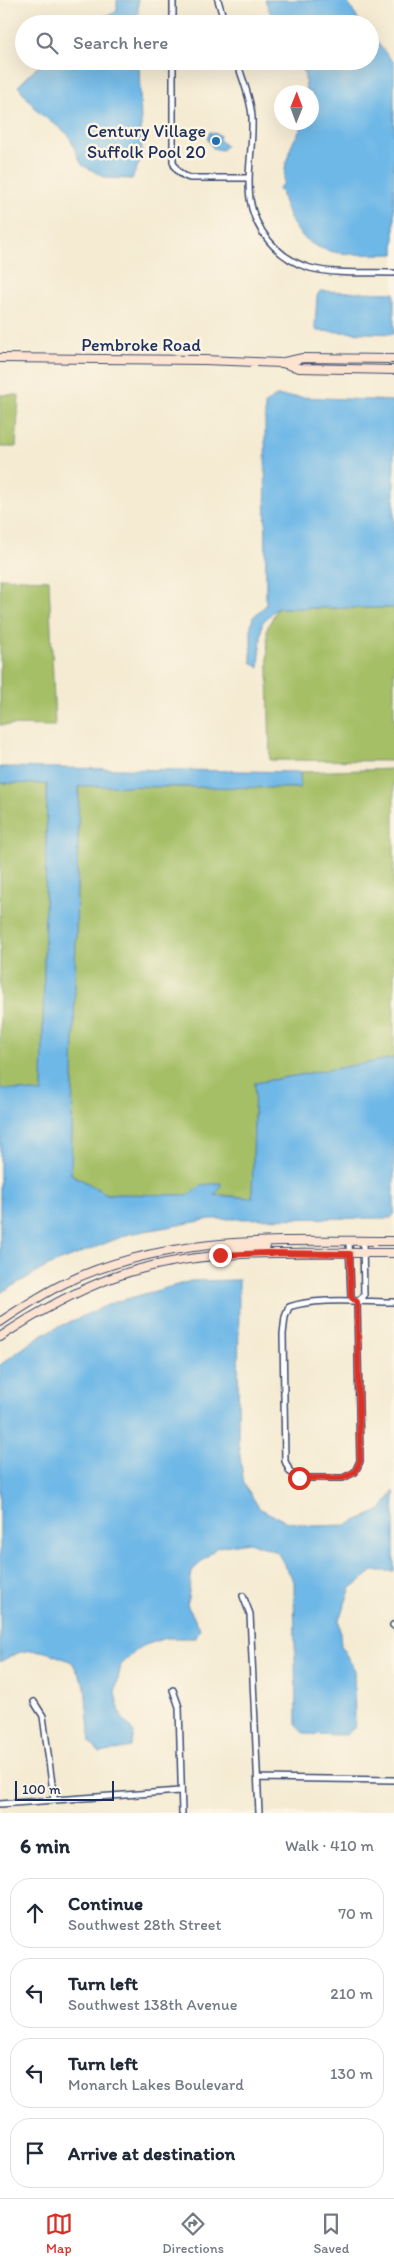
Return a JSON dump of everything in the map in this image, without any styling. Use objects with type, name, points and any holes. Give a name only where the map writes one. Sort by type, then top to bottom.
[{"type":"street","points":[[173,0],[173,15]]},
{"type":"street","points":[[218,0],[222,15]]},
{"type":"street","points":[[173,70],[173,156],[177,170],[186,177],[248,178]]},
{"type":"street","points":[[239,70],[251,112],[248,178],[250,207],[255,219],[272,244],[294,262],[310,268],[325,271],[394,273]]},
{"type":"street","name":"Pembroke Road","points":[[0,358],[204,360],[282,363],[299,368],[394,370]]},
{"type":"street","name":"Pembroke Road","points":[[282,363],[304,358],[394,359]]},
{"type":"street","points":[[204,1257],[206,1250],[264,1246],[280,1241]]},
{"type":"street","points":[[349,1241],[351,1297],[357,1302],[360,1461],[355,1472],[343,1478],[299,1478],[290,1472],[285,1461],[283,1334],[285,1317],[289,1307],[301,1303],[357,1302],[394,1302]]},
{"type":"street","points":[[357,1302],[364,1296],[363,1241]]},
{"type":"street","points":[[0,1322],[66,1283],[110,1267],[184,1248],[219,1243],[394,1241]]},
{"type":"street","points":[[0,1337],[34,1314],[72,1294],[114,1277],[179,1260],[266,1253],[394,1253]]},
{"type":"street","points":[[351,1287],[364,1287]]},
{"type":"street","points":[[243,1596],[250,1614],[259,1813]]},
{"type":"street","points":[[173,1690],[179,1707],[182,1813]]},
{"type":"street","points":[[34,1702],[43,1716],[54,1799]]},
{"type":"street","points":[[258,1778],[394,1780]]},
{"type":"street","points":[[0,1804],[180,1791]]},
{"type":"green space","points":[[0,395],[19,395],[16,447],[0,447]]},
{"type":"green space","points":[[0,578],[49,580],[55,726],[0,725]]},
{"type":"green space","points":[[277,608],[394,608],[394,761],[270,760],[267,629]]},
{"type":"green space","points":[[394,769],[394,1058],[255,1083],[252,1198],[213,1194],[202,1185],[189,1195],[107,1194],[71,1174],[79,786],[300,788],[300,772]]},
{"type":"green space","points":[[0,783],[47,784],[42,1094],[0,1088]]},
{"type":"water","points":[[117,0],[138,0],[138,15],[108,15],[117,11]]},
{"type":"water","points":[[265,0],[346,0],[355,15],[271,15]]},
{"type":"water","points":[[379,45],[394,63],[394,254],[347,254],[332,252],[306,240],[296,229],[282,197],[282,191],[279,191],[279,187],[283,185],[286,163],[292,144],[300,130],[319,130],[319,85],[306,85],[302,70],[379,70]]},
{"type":"water","points":[[35,70],[139,70],[142,156],[132,179],[106,178],[82,165],[68,134],[38,112],[18,86]]},
{"type":"water","name":"Century Village Suffolk Pool 20","points":[[210,132],[220,135],[219,139],[226,146],[222,150],[213,148],[207,138]]},
{"type":"water","points":[[320,291],[394,293],[394,334],[317,331],[315,327],[317,296]]},
{"type":"water","points":[[276,396],[394,401],[394,608],[277,608],[262,623],[259,668],[251,662],[251,625],[253,617],[266,605],[265,404]]},
{"type":"water","points":[[0,767],[300,772],[300,788],[79,786],[71,1174],[107,1194],[188,1195],[202,1185],[221,1183],[220,1189],[214,1195],[252,1198],[255,1083],[394,1058],[394,1214],[391,1218],[211,1219],[129,1234],[48,1266],[0,1293],[0,1088],[42,1093],[47,784],[0,783]]},
{"type":"water","points":[[239,1280],[238,1443],[244,1484],[260,1509],[285,1521],[312,1526],[347,1525],[381,1510],[394,1491],[394,1571],[373,1571],[351,1588],[339,1619],[341,1646],[354,1668],[355,1727],[346,1735],[304,1734],[296,1725],[294,1581],[277,1552],[249,1542],[217,1547],[192,1571],[187,1605],[200,1628],[196,1638],[165,1638],[140,1647],[121,1665],[115,1693],[121,1716],[134,1733],[131,1747],[100,1753],[90,1742],[85,1686],[72,1662],[35,1650],[10,1656],[0,1662],[0,1365],[41,1335],[112,1303],[191,1281]]},
{"type":"place","name":"Century Village Suffolk Pool 20","points":[[216,141]]},
{"type":"route","points":[[220,1255],[266,1253],[350,1254],[351,1297],[357,1302],[360,1461],[355,1472],[343,1478],[299,1478]]}]
